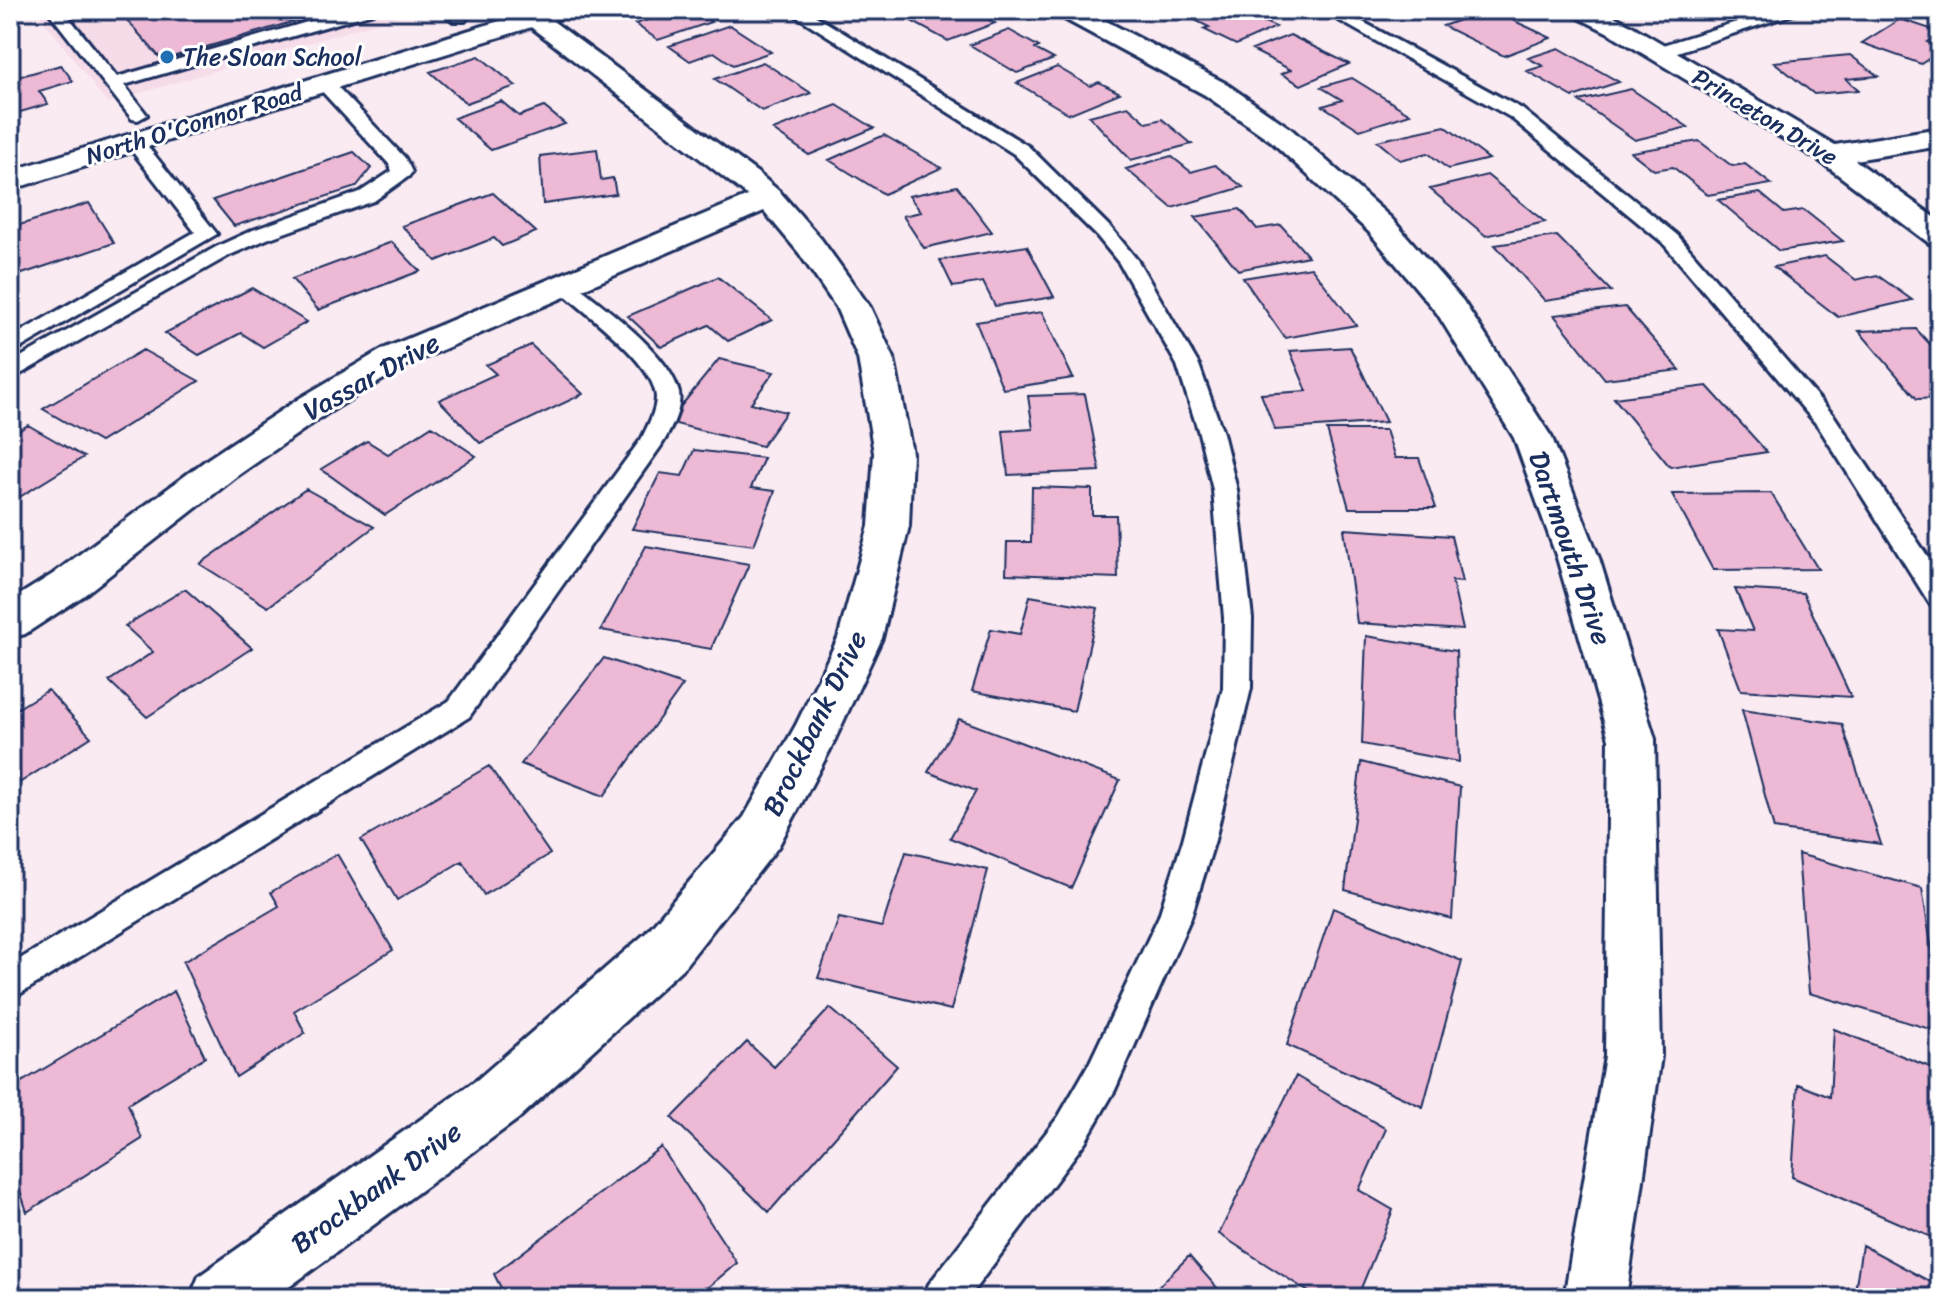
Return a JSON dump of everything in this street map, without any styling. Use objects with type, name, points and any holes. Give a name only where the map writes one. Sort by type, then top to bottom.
[{"type":"street","name":"North O'Connor Road","points":[[10,181],[454,14],[487,10]]},
{"type":"street","name":"Dartmouth Drive","points":[[1066,10],[1215,89],[1281,135],[1380,225],[1451,308],[1533,438],[1578,558],[1632,739],[1633,1056],[1595,1298]]},
{"type":"street","name":"Princeton Drive","points":[[1582,10],[1659,52],[1830,155],[1940,236]]},
{"type":"street","name":"North O'Connor Road","points":[[38,145],[142,131],[324,83],[538,13]]},
{"type":"street","name":"Brockbank Drive","points":[[221,1298],[498,1099],[665,950],[761,832],[815,735],[860,638],[889,526],[893,453],[876,358],[853,307],[810,246],[769,198],[538,13]]},
{"type":"street","points":[[1830,155],[1940,137]]},
{"type":"street","name":"Vassar Drive","points":[[10,622],[68,585],[223,467],[313,406],[395,357],[769,198]]},
{"type":"lane","points":[[10,347],[207,234],[113,83],[55,10]]},
{"type":"lane","points":[[113,83],[367,10]]},
{"type":"lane","points":[[795,10],[1001,136],[1056,183],[1104,232],[1128,261],[1188,365],[1211,433],[1225,490],[1238,618],[1237,688],[1199,840],[1175,917],[1102,1077],[1072,1129],[943,1298]]},
{"type":"lane","points":[[1329,10],[1385,38],[1516,113],[1670,239],[1826,421],[1940,597]]},
{"type":"lane","points":[[1659,52],[1791,10]]},
{"type":"lane","points":[[10,373],[208,258],[293,221],[373,195],[393,183],[402,172],[398,162],[324,83]]},
{"type":"lane","points":[[10,984],[459,709],[653,440],[666,409],[667,392],[655,367],[564,284]]},
{"type":"shaded area","name":"The Sloan School","points":[[36,10],[418,10],[107,103]]},
{"type":"building","points":[[118,10],[291,10],[302,19],[162,60]]},
{"type":"building","points":[[641,10],[693,10],[711,22],[658,40],[635,24],[653,18]]},
{"type":"building","points":[[913,10],[971,10],[995,23],[948,41],[900,15]]},
{"type":"building","points":[[1194,10],[1222,10],[1236,16],[1244,13],[1276,27],[1236,45],[1203,29],[1209,27],[1183,14]]},
{"type":"building","points":[[1487,10],[1551,38],[1504,56],[1443,26]]},
{"type":"building","points":[[1698,10],[1740,10],[1715,18]]},
{"type":"building","points":[[1900,19],[1940,32],[1927,42],[1940,47],[1940,51],[1921,64],[1862,43]]},
{"type":"building","points":[[730,25],[771,52],[733,65],[714,52],[690,61],[669,46]]},
{"type":"building","points":[[1009,30],[1054,59],[1017,73],[970,45]]},
{"type":"building","points":[[1290,35],[1349,64],[1301,85],[1281,74],[1291,70],[1252,50]]},
{"type":"building","points":[[1559,48],[1619,82],[1573,97],[1527,71],[1543,66],[1528,58]]},
{"type":"building","points":[[1850,55],[1878,76],[1846,79],[1859,90],[1814,94],[1774,62]]},
{"type":"building","points":[[479,56],[516,86],[466,103],[430,72]]},
{"type":"building","points":[[763,62],[811,93],[762,111],[715,79]]},
{"type":"building","points":[[61,65],[73,81],[39,91],[48,104],[10,115],[10,79]]},
{"type":"building","points":[[1057,67],[1090,86],[1099,82],[1120,93],[1069,114],[1017,83]]},
{"type":"building","points":[[1352,78],[1410,114],[1360,130],[1323,106],[1342,100],[1321,87]]},
{"type":"building","points":[[1631,89],[1688,127],[1635,140],[1579,101]]},
{"type":"building","points":[[501,101],[519,116],[544,107],[565,124],[491,150],[454,118]]},
{"type":"building","points":[[837,105],[874,128],[809,155],[773,130]]},
{"type":"building","points":[[1128,106],[1147,123],[1162,119],[1192,144],[1131,160],[1089,116]]},
{"type":"building","points":[[1445,126],[1489,159],[1448,169],[1428,153],[1400,160],[1377,141]]},
{"type":"building","points":[[884,135],[941,168],[884,194],[829,160]]},
{"type":"building","points":[[1699,141],[1732,166],[1745,164],[1771,184],[1708,195],[1673,167],[1654,170],[1631,152]]},
{"type":"building","points":[[597,149],[601,180],[613,178],[616,194],[543,204],[540,156]]},
{"type":"building","points":[[354,152],[371,168],[356,187],[234,226],[213,200]]},
{"type":"building","points":[[1171,156],[1191,172],[1215,165],[1243,187],[1172,208],[1126,169]]},
{"type":"building","points":[[1487,175],[1545,222],[1486,236],[1430,189]]},
{"type":"building","points":[[957,186],[992,232],[924,248],[903,216],[921,212],[909,196]]},
{"type":"building","points":[[493,193],[536,232],[502,246],[494,238],[436,261],[402,226]]},
{"type":"building","points":[[1760,193],[1784,213],[1804,210],[1843,241],[1779,251],[1718,200]]},
{"type":"building","points":[[89,203],[114,243],[10,278],[10,228]]},
{"type":"building","points":[[1240,209],[1257,229],[1281,225],[1308,256],[1238,270],[1195,217]]},
{"type":"building","points":[[1557,236],[1611,291],[1545,301],[1495,245]]},
{"type":"building","points":[[392,242],[420,271],[318,310],[292,279]]},
{"type":"building","points":[[1027,246],[1054,297],[995,306],[983,282],[953,287],[940,260]]},
{"type":"building","points":[[1825,256],[1856,280],[1877,275],[1912,300],[1838,317],[1774,267]]},
{"type":"building","points":[[1311,267],[1356,325],[1285,338],[1243,278]]},
{"type":"building","points":[[718,277],[772,320],[728,341],[709,325],[661,347],[628,316]]},
{"type":"building","points":[[252,288],[307,322],[263,347],[241,333],[199,355],[165,333]]},
{"type":"building","points":[[1625,307],[1680,370],[1605,379],[1554,315]]},
{"type":"building","points":[[1042,312],[1073,378],[1003,389],[976,322]]},
{"type":"building","points":[[1916,329],[1940,355],[1940,398],[1917,399],[1859,331]]},
{"type":"building","points":[[531,345],[583,394],[480,443],[439,400],[496,374],[486,365]]},
{"type":"building","points":[[1350,347],[1386,422],[1275,430],[1261,394],[1307,391],[1290,351]]},
{"type":"building","points":[[143,350],[199,381],[100,442],[43,409]]},
{"type":"building","points":[[719,359],[774,372],[751,403],[786,412],[762,446],[668,422]]},
{"type":"building","points":[[1707,386],[1767,452],[1670,467],[1614,398]]},
{"type":"building","points":[[1085,394],[1100,471],[1008,475],[1003,431],[1033,429],[1028,396]]},
{"type":"building","points":[[28,425],[84,457],[10,503],[10,436]]},
{"type":"building","points":[[432,426],[476,456],[385,515],[321,469],[367,441],[388,454]]},
{"type":"building","points":[[1327,430],[1386,430],[1395,458],[1419,458],[1436,508],[1349,508]]},
{"type":"building","points":[[694,450],[764,458],[751,488],[775,491],[754,545],[632,529],[660,473],[682,476]]},
{"type":"building","points":[[1032,487],[1092,489],[1092,515],[1116,515],[1118,578],[1006,574],[1007,542],[1031,542]]},
{"type":"building","points":[[306,489],[374,527],[268,607],[200,564]]},
{"type":"building","points":[[1771,493],[1818,569],[1713,570],[1672,494]]},
{"type":"building","points":[[1344,529],[1451,536],[1462,582],[1452,581],[1463,630],[1357,623]]},
{"type":"building","points":[[646,546],[749,564],[711,649],[601,630]]},
{"type":"building","points":[[185,589],[252,648],[147,717],[109,681],[153,652],[125,626]]},
{"type":"building","points":[[1735,589],[1803,593],[1851,697],[1741,690],[1718,629],[1753,631]]},
{"type":"building","points":[[1030,596],[1098,608],[1074,711],[972,691],[991,629],[1020,634]]},
{"type":"building","points":[[1366,636],[1456,651],[1459,762],[1362,744]]},
{"type":"building","points":[[604,658],[683,685],[604,796],[521,764]]},
{"type":"building","points":[[48,690],[91,737],[10,789],[10,713]]},
{"type":"building","points":[[1742,710],[1842,724],[1881,844],[1774,829]]},
{"type":"building","points":[[959,719],[1120,780],[1071,888],[950,838],[976,791],[928,772]]},
{"type":"building","points":[[1361,762],[1460,787],[1452,919],[1345,890]]},
{"type":"building","points":[[489,766],[550,854],[484,895],[462,861],[397,900],[361,840]]},
{"type":"building","points":[[906,852],[988,870],[951,1010],[818,978],[839,918],[882,927]]},
{"type":"building","points":[[337,854],[393,950],[294,1011],[305,1033],[236,1077],[183,962],[279,906],[271,892]]},
{"type":"building","points":[[1798,854],[1922,888],[1940,1001],[1940,1032],[1809,993]]},
{"type":"building","points":[[1333,908],[1462,961],[1423,1107],[1287,1045]]},
{"type":"building","points":[[174,991],[205,1057],[128,1104],[142,1139],[27,1212],[10,1159],[10,1089]]},
{"type":"building","points":[[830,1008],[897,1066],[769,1212],[672,1118],[747,1042],[774,1067]]},
{"type":"building","points":[[1834,1029],[1940,1071],[1940,1241],[1792,1177],[1798,1084],[1830,1097]]},
{"type":"building","points":[[1296,1076],[1386,1129],[1359,1190],[1393,1210],[1357,1298],[1318,1298],[1219,1234]]},
{"type":"building","points":[[661,1147],[737,1263],[695,1298],[506,1298],[494,1274]]},
{"type":"building","points":[[1862,1245],[1940,1287],[1940,1298],[1854,1298]]},
{"type":"building","points":[[1189,1256],[1226,1298],[1147,1298]]},
{"type":"place","name":"The Sloan School","points":[[167,57]]}]
